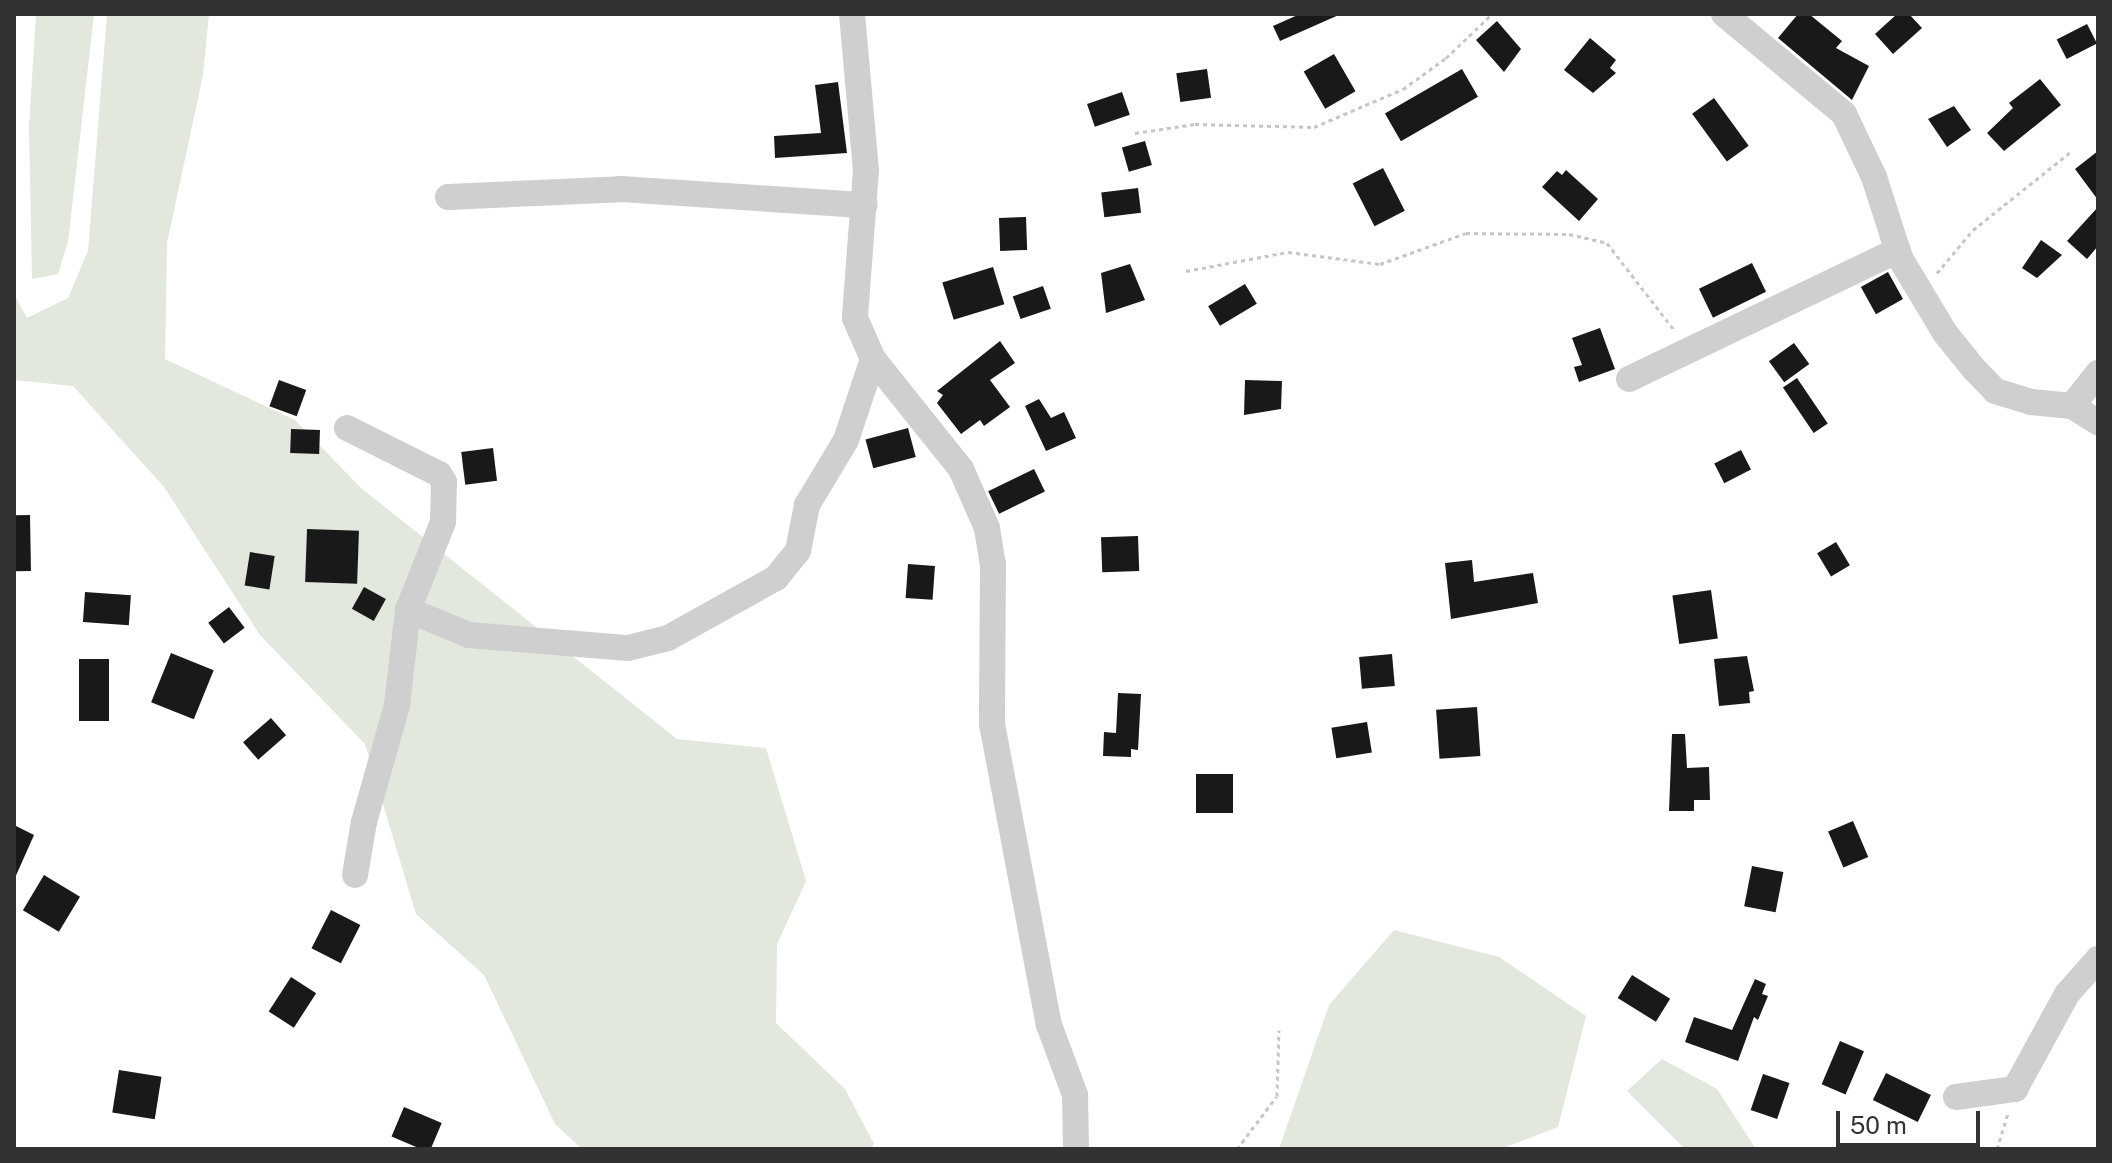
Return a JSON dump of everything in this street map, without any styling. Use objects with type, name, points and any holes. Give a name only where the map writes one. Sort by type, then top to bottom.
[{"type":"street","points":[[852,14],[866,170],[853,296],[855,318],[873,359],[961,469],[987,528],[993,564],[992,724],[1049,1025],[1075,1095],[1076,1149]]},
{"type":"street","points":[[1724,14],[1844,114],[1874,177],[1898,250],[1920,292],[1945,333],[1995,391],[2031,402],[2072,406],[2098,422]]},
{"type":"street","points":[[448,197],[621,189],[864,205]]},
{"type":"street","points":[[1629,379],[1898,250]]},
{"type":"street","points":[[408,610],[469,635],[609,649],[668,638],[722,612],[776,578],[798,551],[807,505],[846,440],[873,359]]},
{"type":"street","points":[[2072,406],[2098,373]]},
{"type":"street","points":[[347,428],[439,474],[444,482],[443,522],[408,610],[397,705],[364,822],[355,875]]},
{"type":"street","points":[[1956,1097],[2015,1089],[2067,994],[2098,959]]},
{"type":"path","points":[[1135,133],[1195,124],[1314,127],[1403,89],[1446,58],[1492,14]]},
{"type":"path","points":[[1920,292],[1973,230],[2073,150]]},
{"type":"path","points":[[1186,271],[1288,252],[1380,264],[1466,233],[1569,234],[1607,243],[1690,350]]},
{"type":"path","points":[[1237,1149],[1277,1096],[1279,1030]]},
{"type":"path","points":[[1997,1149],[2015,1089]]},
{"type":"shaded area","points":[[36,14],[94,14],[68,242],[58,274],[32,279],[29,126]]},
{"type":"shaded area","points":[[107,14],[209,14],[203,75],[167,243],[165,359],[295,420],[361,488],[677,739],[766,748],[806,881],[777,944],[776,1023],[845,1089],[874,1144],[871,1149],[582,1149],[555,1124],[484,975],[416,914],[365,744],[260,635],[164,487],[73,386],[14,380],[14,294],[27,318],[68,298],[88,251]]},
{"type":"shaded area","points":[[1394,930],[1499,957],[1586,1016],[1558,1127],[1501,1149],[1279,1149],[1329,1005]]},
{"type":"shaded area","points":[[1662,1059],[1717,1089],[1756,1149],[1685,1149],[1627,1091]]},
{"type":"building","points":[[1300,14],[1341,14],[1280,41],[1273,26]]},
{"type":"building","points":[[1798,14],[1809,14],[1842,41],[1836,48],[1869,66],[1852,100],[1778,38]]},
{"type":"building","points":[[1897,14],[1909,14],[1922,28],[1893,54],[1875,34]]},
{"type":"building","points":[[1497,21],[1521,49],[1504,72],[1476,40]]},
{"type":"building","points":[[2087,24],[2097,44],[2067,59],[2057,39]]},
{"type":"building","points":[[1590,38],[1616,60],[1610,68],[1616,73],[1593,93],[1564,70]]},
{"type":"building","points":[[1334,54],[1356,91],[1325,109],[1304,72]]},
{"type":"building","points":[[1207,69],[1211,98],[1180,102],[1176,73]]},
{"type":"building","points":[[1462,69],[1478,97],[1401,141],[1385,114]]},
{"type":"building","points":[[2040,79],[2061,105],[2004,151],[1987,133],[2013,108],[2009,103]]},
{"type":"building","points":[[838,82],[847,153],[775,158],[774,136],[821,133],[815,85]]},
{"type":"building","points":[[1122,92],[1130,115],[1095,127],[1087,104]]},
{"type":"building","points":[[1714,98],[1749,146],[1727,162],[1692,114]]},
{"type":"building","points":[[1954,106],[1971,130],[1947,147],[1928,119]]},
{"type":"building","points":[[1145,141],[1152,165],[1129,172],[1122,148]]},
{"type":"building","points":[[2098,151],[2098,200],[2075,169]]},
{"type":"building","points":[[1383,168],[1405,211],[1374,226],[1353,183]]},
{"type":"building","points":[[1566,170],[1598,199],[1579,221],[1542,187],[1557,171],[1562,175]]},
{"type":"building","points":[[1138,188],[1141,213],[1104,217],[1101,193]]},
{"type":"building","points":[[2098,207],[2098,246],[2087,259],[2067,241]]},
{"type":"building","points":[[1026,217],[1027,250],[1000,251],[999,218]]},
{"type":"building","points":[[2041,240],[2062,255],[2037,278],[2022,268]]},
{"type":"building","points":[[1752,263],[1766,292],[1713,318],[1699,289]]},
{"type":"building","points":[[1130,264],[1145,300],[1106,313],[1101,273]]},
{"type":"building","points":[[993,267],[1004,304],[954,320],[942,282]]},
{"type":"building","points":[[1888,272],[1903,299],[1876,314],[1861,287]]},
{"type":"building","points":[[1245,284],[1257,304],[1220,326],[1208,306]]},
{"type":"building","points":[[1043,286],[1051,309],[1021,319],[1013,296]]},
{"type":"building","points":[[1600,328],[1615,369],[1579,382],[1574,367],[1582,365],[1572,338]]},
{"type":"building","points":[[1000,341],[1015,363],[990,380],[1010,407],[984,426],[980,420],[961,434],[937,403],[943,395],[937,391]]},
{"type":"building","points":[[1794,343],[1809,364],[1784,382],[1769,361]]},
{"type":"building","points":[[1797,378],[1828,424],[1814,433],[1783,388]]},
{"type":"building","points":[[279,380],[306,390],[297,416],[269,406]]},
{"type":"building","points":[[1245,380],[1282,381],[1281,409],[1244,415]]},
{"type":"building","points":[[1039,399],[1051,418],[1064,412],[1076,438],[1046,451],[1025,406]]},
{"type":"building","points":[[908,428],[916,457],[873,468],[865,439]]},
{"type":"building","points":[[291,429],[320,430],[319,454],[290,453]]},
{"type":"building","points":[[493,448],[497,481],[465,485],[461,452]]},
{"type":"building","points":[[1741,450],[1751,470],[1724,483],[1714,464]]},
{"type":"building","points":[[1034,469],[1045,491],[999,514],[988,491]]},
{"type":"building","points":[[14,515],[30,515],[31,571],[15,571]]},
{"type":"building","points":[[307,529],[359,531],[357,584],[305,582]]},
{"type":"building","points":[[1138,536],[1139,571],[1102,572],[1101,537]]},
{"type":"building","points":[[1836,542],[1850,565],[1831,576],[1817,553]]},
{"type":"building","points":[[250,552],[275,556],[269,589],[245,586]]},
{"type":"building","points":[[1472,560],[1474,582],[1533,573],[1538,603],[1451,619],[1445,563]]},
{"type":"building","points":[[908,564],[935,566],[933,600],[906,598]]},
{"type":"building","points":[[364,587],[386,599],[374,621],[352,609]]},
{"type":"building","points":[[1711,590],[1718,639],[1679,644],[1672,595]]},
{"type":"building","points":[[85,592],[131,595],[129,625],[83,622]]},
{"type":"building","points":[[229,607],[245,628],[224,643],[208,623]]},
{"type":"building","points":[[171,653],[214,670],[194,719],[151,702]]},
{"type":"building","points":[[1392,654],[1395,686],[1362,689],[1359,657]]},
{"type":"building","points":[[1747,656],[1754,691],[1749,692],[1750,703],[1719,706],[1714,659]]},
{"type":"building","points":[[79,659],[109,659],[109,721],[79,721]]},
{"type":"building","points":[[1118,693],[1141,694],[1138,750],[1131,749],[1131,757],[1103,756],[1104,732],[1116,733]]},
{"type":"building","points":[[1477,707],[1480,756],[1440,759],[1436,710]]},
{"type":"building","points":[[271,718],[286,735],[258,760],[243,742]]},
{"type":"building","points":[[1367,722],[1372,753],[1336,758],[1331,728]]},
{"type":"building","points":[[1672,734],[1685,734],[1687,768],[1709,767],[1710,800],[1694,800],[1694,811],[1669,811]]},
{"type":"building","points":[[1196,774],[1233,774],[1233,813],[1196,813]]},
{"type":"building","points":[[1853,821],[1868,857],[1843,867],[1828,832]]},
{"type":"building","points":[[14,825],[34,835],[14,880]]},
{"type":"building","points":[[1752,866],[1783,872],[1776,912],[1744,906]]},
{"type":"building","points":[[44,875],[80,897],[59,932],[23,910]]},
{"type":"building","points":[[331,910],[360,925],[341,963],[311,948]]},
{"type":"building","points":[[1632,975],[1670,999],[1656,1022],[1618,998]]},
{"type":"building","points":[[291,977],[316,993],[294,1028],[269,1011]]},
{"type":"building","points":[[1755,979],[1766,984],[1762,994],[1768,996],[1758,1020],[1754,1017],[1738,1061],[1685,1042],[1694,1017],[1732,1030]]},
{"type":"building","points":[[1840,1041],[1864,1051],[1846,1094],[1822,1084]]},
{"type":"building","points":[[119,1070],[161,1077],[155,1119],[112,1112]]},
{"type":"building","points":[[1886,1073],[1931,1095],[1918,1122],[1873,1100]]},
{"type":"building","points":[[1763,1074],[1789,1083],[1777,1119],[1751,1110]]},
{"type":"building","points":[[404,1107],[442,1123],[431,1149],[421,1149],[391,1136]]}]
